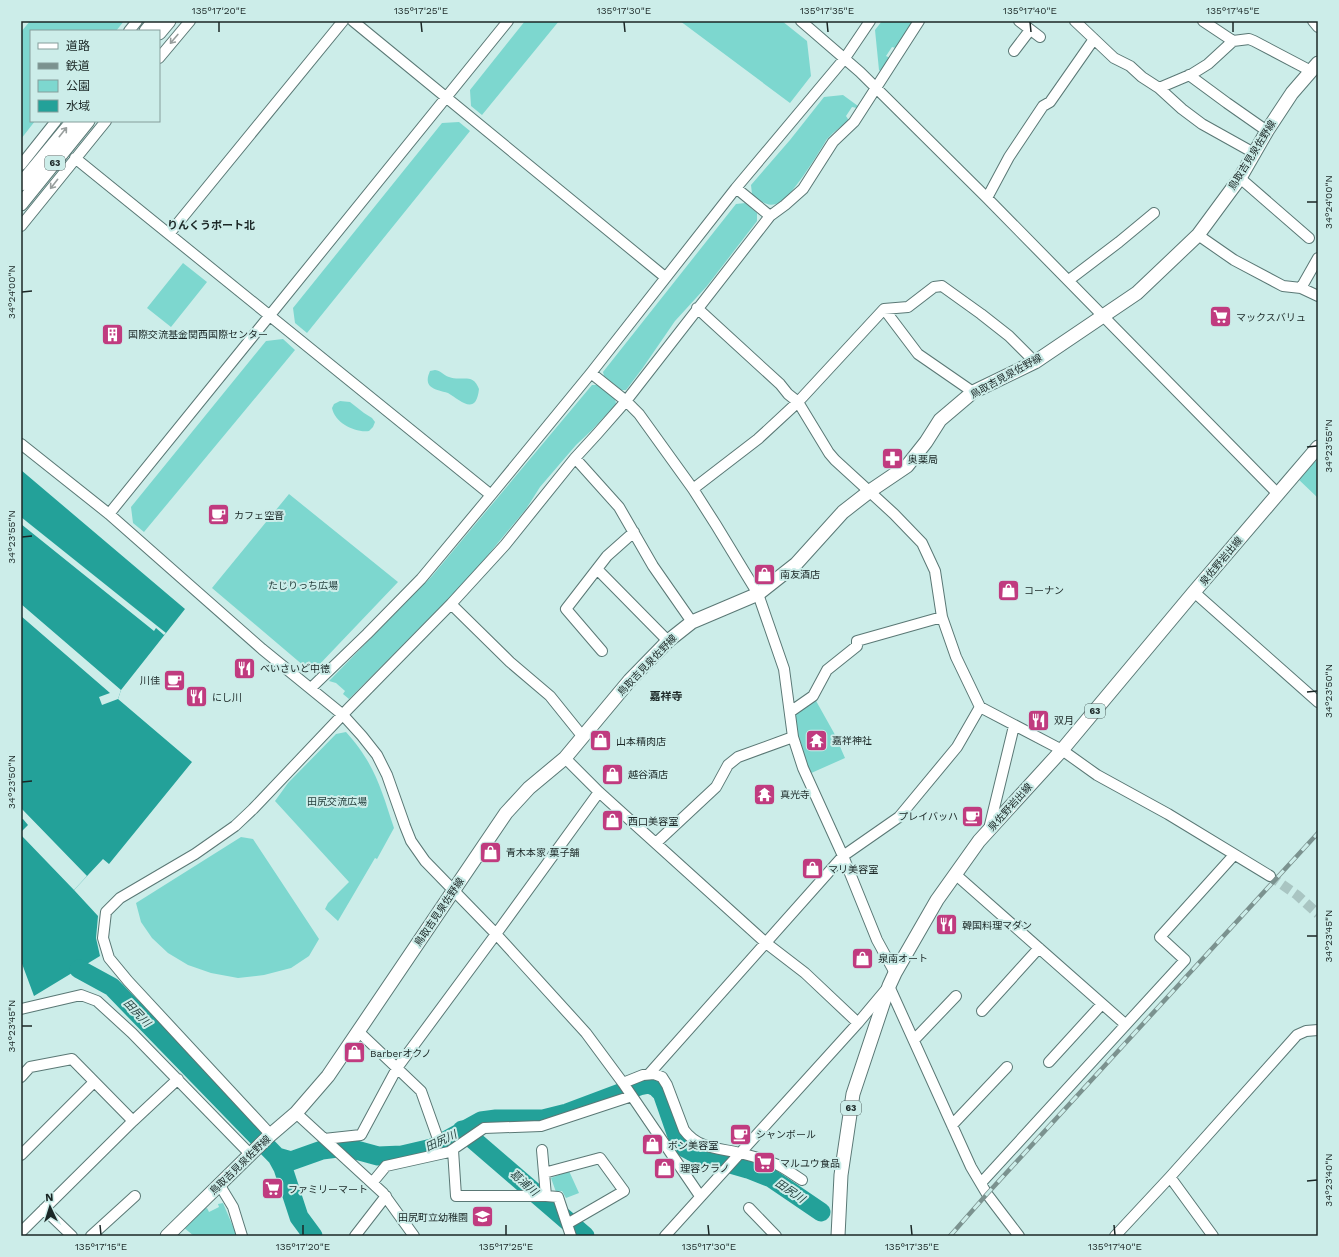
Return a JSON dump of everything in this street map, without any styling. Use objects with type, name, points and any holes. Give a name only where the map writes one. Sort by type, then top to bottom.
[{"type":"main road","points":[[147,30],[154,21]]},
{"type":"main road","points":[[160,32],[169,21]]},
{"type":"main road","name":"鳥取吉見泉佐野線","points":[[167,1236],[219,1184],[296,1113],[328,1076],[506,813],[529,788],[565,758],[630,680],[668,641],[692,622],[758,594],[796,564],[843,512],[870,491],[907,466],[926,442],[940,420],[973,392],[1035,362],[1137,293],[1198,235],[1240,178],[1267,131],[1292,93],[1314,67]]},
{"type":"main road","name":"63","points":[[21,184],[71,122]]},
{"type":"main road","name":"63","points":[[21,204],[87,122]]},
{"type":"main road","name":"泉佐野岩出線","points":[[838,1236],[841,1175],[853,1094],[889,986],[937,900],[979,841],[1062,750],[1278,494],[1316,454]]},
{"type":"street","points":[[130,30],[137,21]]},
{"type":"street","points":[[160,57],[190,21]]},
{"type":"street","points":[[169,234],[343,21]]},
{"type":"street","points":[[353,21],[665,277]]},
{"type":"street","points":[[109,514],[508,21]]},
{"type":"street","points":[[801,21],[845,58],[987,198],[1278,494]]},
{"type":"street","points":[[311,688],[421,579],[590,373],[736,188],[845,58],[870,21]]},
{"type":"street","points":[[270,1136],[128,981],[109,958],[103,938],[106,912],[120,898],[195,854],[235,826],[451,604],[505,545],[575,458],[626,400],[770,216],[803,189],[833,142],[854,122],[919,21]]},
{"type":"street","points":[[1019,21],[1040,37]]},
{"type":"street","points":[[1075,21],[1114,58],[1130,66],[1202,124],[1254,153]]},
{"type":"street","points":[[1203,21],[1233,42]]},
{"type":"street","points":[[1313,21],[1318,27]]},
{"type":"street","points":[[1014,51],[1030,30]]},
{"type":"street","points":[[987,198],[1009,156],[1043,106],[1050,102],[1094,39]]},
{"type":"street","points":[[1159,88],[1189,75],[1208,64],[1233,42],[1249,39],[1314,67]]},
{"type":"street","points":[[1189,75],[1267,131]]},
{"type":"street","points":[[21,165],[55,122]]},
{"type":"street","points":[[21,226],[105,122]]},
{"type":"street","points":[[75,158],[491,495]]},
{"type":"street","points":[[1240,178],[1309,238]]},
{"type":"street","points":[[736,188],[770,216]]},
{"type":"street","points":[[1069,280],[1154,213]]},
{"type":"street","points":[[1198,235],[1234,260],[1283,286],[1301,288],[1318,296]]},
{"type":"street","points":[[1301,288],[1318,258]]},
{"type":"street","points":[[693,489],[758,439],[798,402],[884,309],[908,307],[934,287],[942,286],[981,314],[1009,336],[1035,362]]},
{"type":"street","points":[[698,308],[798,402],[829,453],[835,460],[870,491],[922,543],[936,571],[942,617],[956,657],[980,707],[1062,750],[1097,775],[1168,814],[1270,876]]},
{"type":"street","points":[[884,309],[918,354],[973,392]]},
{"type":"street","points":[[590,373],[626,400],[639,414],[693,489],[758,594],[784,669],[793,737],[803,768],[843,856],[877,940],[895,973]]},
{"type":"street","points":[[21,444],[109,514],[251,639],[343,715],[362,736],[377,755],[387,775],[411,841],[425,861],[496,934],[586,1033],[623,1083],[700,1196]]},
{"type":"street","points":[[575,458],[619,507],[653,566],[692,622]]},
{"type":"street","points":[[602,652],[566,610],[607,556],[634,532]]},
{"type":"street","points":[[597,568],[668,641]]},
{"type":"street","points":[[1194,592],[1318,702]]},
{"type":"street","points":[[451,604],[510,662],[550,696],[583,737]]},
{"type":"street","points":[[790,712],[813,696],[827,670],[857,646],[857,640],[942,617]]},
{"type":"street","points":[[649,1074],[843,856],[899,817],[957,747],[980,707]]},
{"type":"street","points":[[989,831],[1014,726]]},
{"type":"street","points":[[656,843],[716,788],[728,765],[738,756],[793,737]]},
{"type":"street","points":[[565,758],[599,792],[766,943],[805,973],[858,1023]]},
{"type":"street","points":[[324,1139],[361,1135],[397,1068],[599,792]]},
{"type":"street","points":[[981,1183],[1185,960],[1160,937],[1234,854]]},
{"type":"street","points":[[955,874],[1125,1024]]},
{"type":"street","points":[[982,1011],[1039,948]]},
{"type":"street","points":[[665,1236],[858,1023],[889,986],[971,1167],[987,1194],[1019,1236]]},
{"type":"street","points":[[21,1009],[81,994],[97,1001],[254,1152]]},
{"type":"street","points":[[914,1040],[956,996]]},
{"type":"street","points":[[1049,1062],[1102,1004]]},
{"type":"street","points":[[1115,1236],[1297,1035],[1306,1031],[1318,1030]]},
{"type":"street","points":[[359,1032],[421,1091],[437,1136]]},
{"type":"street","points":[[21,1077],[30,1068],[72,1058],[133,1121]]},
{"type":"street","points":[[952,1125],[1007,1067]]},
{"type":"street","points":[[623,1083],[649,1074],[662,1077],[667,1085],[684,1130],[689,1137],[706,1146],[740,1153],[778,1166],[802,1180]]},
{"type":"street","points":[[21,1232],[133,1121],[178,1079]]},
{"type":"street","points":[[21,1155],[94,1082]]},
{"type":"street","points":[[372,1183],[386,1166],[449,1152],[484,1128],[541,1126],[632,1096]]},
{"type":"street","points":[[296,1113],[386,1196],[414,1236]]},
{"type":"street","points":[[453,1150],[456,1196],[558,1196],[571,1236]]},
{"type":"street","points":[[542,1150],[546,1196]]},
{"type":"street","points":[[544,1173],[600,1158],[624,1191],[567,1224]]},
{"type":"street","points":[[1170,1177],[1213,1236]]},
{"type":"street","points":[[219,1184],[233,1207],[242,1236]]},
{"type":"street","points":[[91,1236],[135,1196]]},
{"type":"street","points":[[355,1236],[386,1196]]},
{"type":"street","points":[[749,1208],[776,1236]]},
{"type":"street","points":[[44,1209],[72,1236]]},
{"type":"green space","points":[[30,21],[124,21],[117,30],[30,30],[30,122],[34,122],[21,139],[21,32]]},
{"type":"green space","points":[[525,21],[559,21],[482,115],[471,106],[470,90]]},
{"type":"green space","points":[[680,21],[782,21],[807,41],[811,76],[790,103]]},
{"type":"green space","points":[[882,21],[913,21],[896,48],[892,47],[886,56],[890,58],[881,72],[879,70],[875,30]]},
{"type":"green space","points":[[843,95],[858,106],[857,108],[852,107],[846,116],[848,121],[827,139],[796,186],[782,201],[776,204],[769,205],[757,199],[752,194],[751,185],[790,140],[824,97]]},
{"type":"green space","points":[[459,122],[470,131],[307,333],[295,323],[293,308],[442,123]]},
{"type":"green space","points":[[745,203],[757,213],[757,221],[707,286],[675,321],[626,390],[621,390],[604,376],[603,372],[736,204]]},
{"type":"green space","points":[[183,263],[207,282],[171,327],[147,308]]},
{"type":"green space","points":[[283,339],[295,350],[144,532],[133,523],[131,507],[266,341]]},
{"type":"green space","points":[[435,370],[453,378],[466,378],[473,381],[479,389],[475,402],[467,404],[448,393],[430,386],[428,380],[430,371]]},
{"type":"green space","points":[[592,385],[597,385],[615,398],[616,404],[576,445],[540,487],[526,509],[469,578],[349,699],[343,694],[345,691],[336,683],[329,681],[432,576]]},
{"type":"green space","points":[[340,401],[350,402],[372,418],[375,422],[373,427],[369,431],[364,431],[352,429],[346,426],[337,418],[332,408],[334,404]]},
{"type":"green space","points":[[1312,457],[1318,464],[1318,498],[1296,477]]},
{"type":"green space","name":"たじりっち広場","points":[[289,494],[398,582],[317,667],[304,666],[212,588]]},
{"type":"green space","points":[[815,699],[834,733],[845,758],[809,774],[802,758],[792,714]]},
{"type":"green space","name":"田尻交流広場","points":[[346,732],[371,766],[381,789],[394,828],[377,859],[375,858],[338,921],[325,909],[328,903],[349,882],[275,801],[288,783],[336,734]]},
{"type":"green space","points":[[241,837],[253,839],[319,939],[309,956],[291,968],[264,975],[238,978],[211,973],[188,965],[168,953],[152,938],[141,922],[136,903]]},
{"type":"green space","points":[[569,1171],[579,1193],[566,1198],[562,1191],[556,1192],[551,1178]]},
{"type":"green space","points":[[223,1203],[237,1236],[194,1236],[183,1227],[201,1210],[207,1208],[209,1212],[219,1207],[218,1204]]},
{"type":"water","points":[[21,470],[185,609],[121,690],[118,699],[192,762],[109,864],[103,859],[74,890],[98,916],[96,938],[100,956],[34,996],[21,961]]},
{"type":"pier","points":[[21,517],[166,633],[164,635],[156,628],[154,631],[21,524]]},
{"type":"pier","points":[[21,604],[121,690],[118,699],[102,705],[99,697],[110,693],[21,616]]},
{"type":"pier","points":[[21,808],[87,876],[74,890],[21,835],[21,832],[28,825],[23,819],[21,819]]},
{"type":"waterway","name":"田尻川","points":[[79,969],[112,987],[277,1157],[291,1161],[322,1150],[345,1147],[378,1156],[402,1155],[432,1148],[481,1121],[496,1119],[543,1119],[567,1113],[639,1086],[649,1084],[656,1087],[662,1093],[678,1139],[685,1148],[696,1154],[748,1169],[771,1178],[821,1212]]},
{"type":"waterway","name":"葛浦川","points":[[462,1130],[585,1236]]},
{"type":"waterway","points":[[277,1157],[283,1168],[299,1217],[313,1236]]},
{"type":"tunnel","points":[[1270,876],[1297,895],[1318,914]]},
{"type":"railway","points":[[950,1236],[1318,833]]},
{"type":"place","name":"マックスバリュ","points":[[1220,317]]},
{"type":"place","name":"国際交流基金関西国際センター","points":[[112,334]]},
{"type":"place","name":"奥薬局","points":[[892,459]]},
{"type":"place","name":"カフェ空音","points":[[219,515]]},
{"type":"place","name":"南友酒店","points":[[764,574]]},
{"type":"place","name":"コーナン","points":[[1008,590]]},
{"type":"place","name":"べいさいど中徳","points":[[245,668]]},
{"type":"place","name":"川佳","points":[[175,680]]},
{"type":"place","name":"にし川","points":[[197,697]]},
{"type":"place","name":"双月","points":[[1039,720]]},
{"type":"place","name":"嘉祥神社","points":[[817,740]]},
{"type":"place","name":"山本精肉店","points":[[601,741]]},
{"type":"place","name":"越谷酒店","points":[[613,774]]},
{"type":"place","name":"真光寺","points":[[765,794]]},
{"type":"place","name":"プレイバッハ","points":[[973,816]]},
{"type":"place","name":"西口美容室","points":[[613,821]]},
{"type":"place","name":"青木本家 菓子舗","points":[[490,852]]},
{"type":"place","name":"マリ美容室","points":[[813,869]]},
{"type":"place","name":"韓国料理マダン","points":[[947,925]]},
{"type":"place","name":"泉南オート","points":[[863,958]]},
{"type":"place","name":"Barberオクノ","points":[[354,1053]]},
{"type":"place","name":"シャンボール","points":[[741,1134]]},
{"type":"place","name":"ボン美容室","points":[[652,1145]]},
{"type":"place","name":"マルユウ食品","points":[[765,1163]]},
{"type":"place","name":"理容クラノ","points":[[665,1168]]},
{"type":"place","name":"ファミリーマート","points":[[273,1189]]},
{"type":"place","name":"田尻町立幼稚園","points":[[483,1217]]},
{"type":"district","name":"りんくうポート北","points":[[211,225]]},
{"type":"district","name":"嘉祥寺","points":[[666,696]]}]
